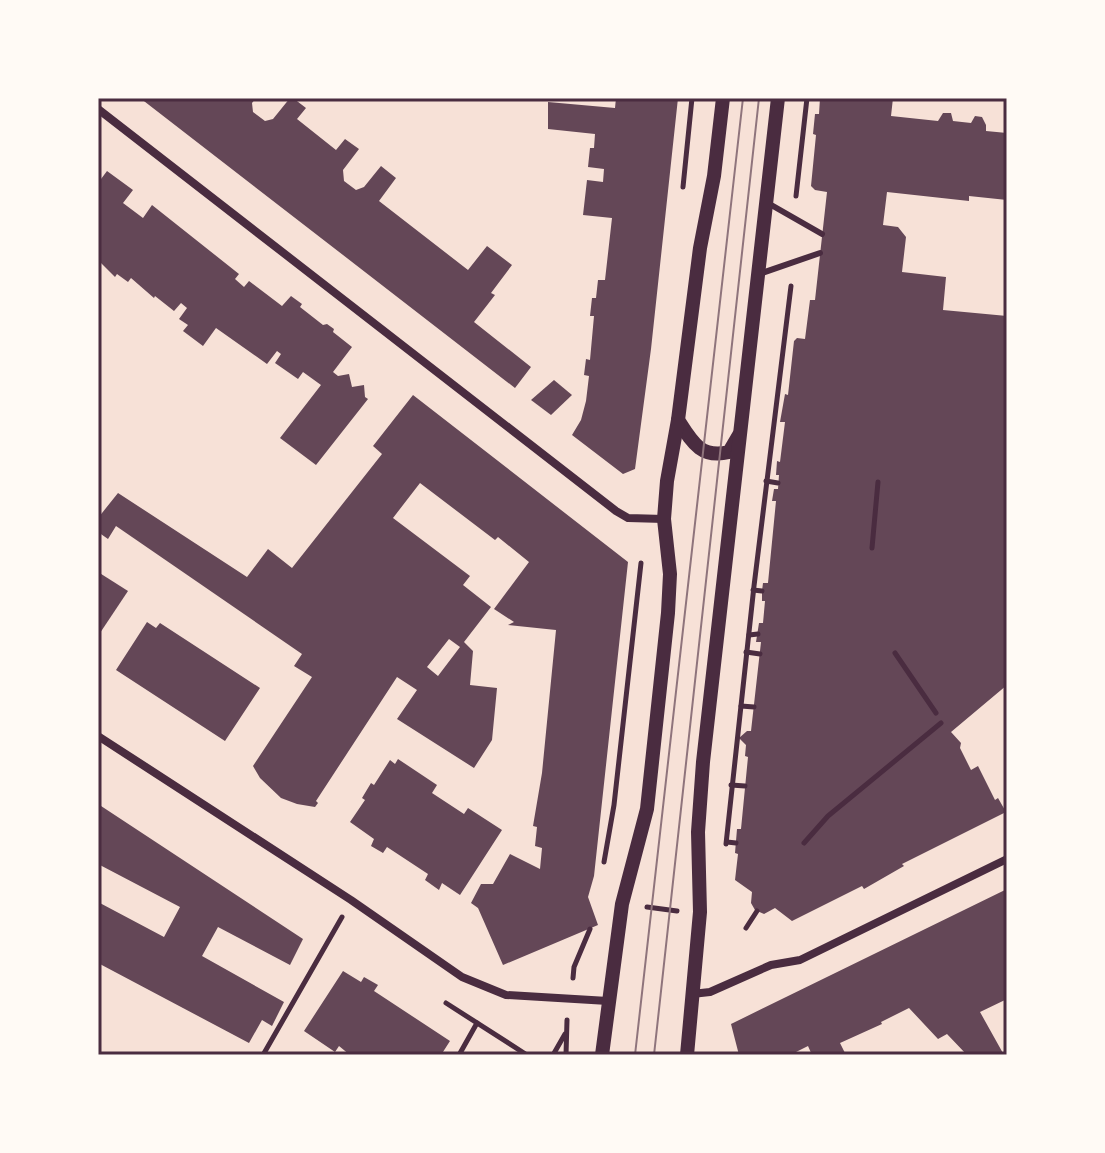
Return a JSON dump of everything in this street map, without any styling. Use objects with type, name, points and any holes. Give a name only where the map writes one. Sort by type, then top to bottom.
[{"type":"street","points":[[602,1055],[622,904],[643,831],[648,794],[668,613],[670,574],[664,519],[667,481],[723,98]]},
{"type":"street","points":[[687,1055],[700,912],[698,832],[703,762],[778,98]]},
{"type":"street","points":[[98,109],[616,511],[628,518],[664,519]]},
{"type":"street","points":[[678,420],[695,447],[703,452],[729,452],[742,432]]},
{"type":"street","points":[[98,736],[351,900],[462,977],[506,995],[608,1001]]},
{"type":"street","points":[[692,994],[710,992],[771,965],[800,960],[1007,859]]},
{"type":"lane","points":[[765,202],[822,234]]},
{"type":"lane","points":[[756,276],[820,253]]},
{"type":"path","points":[[682,198],[692,98]]},
{"type":"path","points":[[797,189],[807,98]]},
{"type":"path","points":[[726,856],[746,652],[766,481],[779,408],[791,280]]},
{"type":"path","points":[[766,481],[778,483]]},
{"type":"path","points":[[872,548],[878,482]]},
{"type":"path","points":[[606,845],[616,791],[643,549]]},
{"type":"path","points":[[753,590],[762,591]]},
{"type":"path","points":[[749,635],[758,634]]},
{"type":"path","points":[[746,652],[760,654]]},
{"type":"path","points":[[895,653],[936,713]]},
{"type":"path","points":[[741,706],[754,707]]},
{"type":"path","points":[[804,843],[828,816],[941,723]]},
{"type":"path","points":[[731,785],[745,786]]},
{"type":"path","points":[[727,842],[736,843]]},
{"type":"path","points":[[263,1055],[351,900]]},
{"type":"path","points":[[646,907],[678,911]]},
{"type":"path","points":[[746,928],[757,911]]},
{"type":"path","points":[[574,967],[590,929]]},
{"type":"path","points":[[446,1003],[527,1055]]},
{"type":"path","points":[[459,1055],[477,1023]]},
{"type":"path","points":[[553,1055],[566,1030],[566,1055]]},
{"type":"building","points":[[140,98],[256,98],[252,103],[253,112],[265,121],[273,119],[293,98],[306,108],[297,119],[336,150],[345,139],[359,149],[343,170],[344,181],[356,190],[364,187],[381,166],[396,178],[379,201],[468,270],[487,246],[512,265],[491,293],[495,295],[474,322],[531,367],[515,388]]},
{"type":"building","points":[[616,98],[678,98],[635,469],[623,474],[572,435],[581,420],[586,401],[589,376],[584,375],[586,359],[590,360],[594,316],[590,316],[592,298],[596,298],[598,280],[605,280],[612,218],[583,215],[587,180],[603,182],[604,169],[588,167],[595,134],[548,129],[548,102],[615,108]]},
{"type":"building","points":[[820,98],[893,98],[891,116],[938,121],[943,113],[951,113],[953,121],[971,123],[975,116],[982,117],[986,131],[1007,133],[1007,200],[969,196],[969,201],[887,192],[883,225],[898,227],[906,237],[902,272],[946,277],[943,310],[1007,316],[1007,685],[951,732],[961,743],[960,748],[971,770],[978,766],[995,800],[998,798],[1006,812],[902,864],[904,866],[864,889],[862,886],[792,921],[775,908],[764,914],[755,910],[751,903],[752,892],[735,880],[738,854],[735,853],[737,829],[741,829],[748,757],[745,756],[746,745],[739,738],[751,731],[761,642],[756,642],[759,623],[763,623],[765,601],[762,601],[762,591],[763,583],[768,583],[776,501],[772,501],[774,489],[778,489],[777,461],[780,462],[785,422],[780,422],[785,394],[788,395],[794,341],[797,338],[805,339],[810,300],[815,300],[827,192],[811,186],[815,114],[819,114]]},
{"type":"building","points":[[107,171],[133,190],[123,203],[143,218],[152,205],[239,274],[235,279],[244,287],[249,281],[282,306],[291,296],[302,304],[300,307],[323,325],[334,329],[333,332],[352,347],[333,372],[338,376],[349,374],[352,387],[364,385],[368,399],[316,465],[280,438],[321,385],[303,372],[298,379],[275,363],[281,354],[277,351],[267,364],[216,328],[203,346],[183,331],[188,325],[179,319],[187,308],[181,303],[174,311],[131,278],[128,282],[117,274],[115,277],[98,260],[98,183]]},
{"type":"building","points":[[554,380],[572,395],[551,415],[531,400]]},
{"type":"building","points":[[413,395],[628,562],[594,876],[588,897],[598,925],[503,965],[478,908],[471,903],[481,884],[493,884],[510,854],[540,869],[542,848],[535,846],[537,827],[533,826],[542,773],[556,630],[508,625],[514,622],[494,609],[529,562],[420,483],[393,518],[470,576],[463,585],[491,607],[464,642],[473,651],[470,685],[497,688],[492,740],[474,768],[397,719],[417,690],[397,677],[315,807],[281,798],[260,778],[253,766],[312,677],[294,666],[302,654],[116,526],[108,539],[98,532],[98,518],[118,493],[247,577],[268,549],[292,568],[382,454],[373,446]],"holes":[[[449,639],[460,647],[438,676],[427,667]]]},
{"type":"building","points":[[98,572],[128,591],[98,636]]},
{"type":"building","points":[[147,622],[156,628],[160,623],[260,688],[225,741],[116,670]]},
{"type":"building","points":[[398,759],[437,785],[432,793],[464,814],[468,808],[502,830],[460,895],[442,883],[439,890],[425,880],[428,874],[387,847],[383,853],[371,846],[374,839],[350,822],[365,800],[362,798],[371,783],[374,785],[390,760],[395,764]]},
{"type":"building","points":[[98,804],[303,939],[290,965],[218,927],[202,956],[284,1002],[272,1026],[262,1020],[249,1043],[98,963],[98,902],[164,937],[180,907],[98,864]]},
{"type":"building","points":[[1007,889],[1007,999],[980,1012],[1004,1055],[967,1055],[947,1034],[938,1039],[909,1008],[840,1043],[846,1055],[812,1055],[808,1046],[790,1055],[739,1055],[731,1024]]},
{"type":"building","points":[[343,971],[361,982],[364,977],[378,985],[374,991],[450,1041],[441,1055],[350,1055],[339,1046],[335,1052],[304,1031]]},
{"type":"tram line","points":[[635,1055],[743,98]]},
{"type":"tram line","points":[[654,1055],[759,98]]}]
